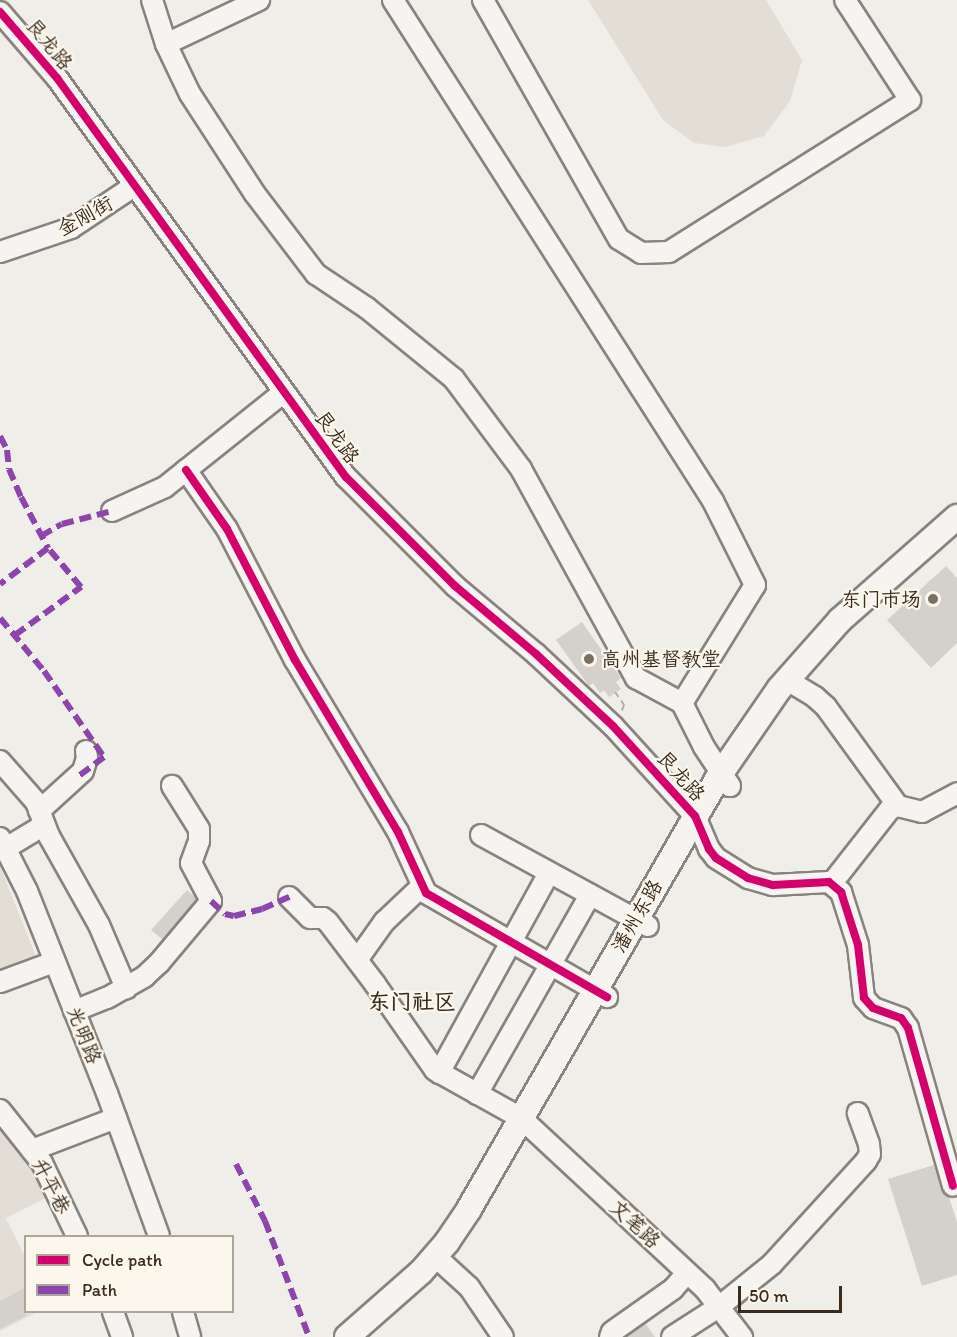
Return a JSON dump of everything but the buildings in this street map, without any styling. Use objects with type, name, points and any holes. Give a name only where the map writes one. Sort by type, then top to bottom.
[{"type":"main road","name":"潘州东路","points":[[369,1337],[440,1261],[469,1209],[526,1123],[725,780],[840,620],[957,517]]},
{"type":"main road","name":"潘州东路","points":[[794,684],[957,534]]},
{"type":"main road","name":"潘州东路","points":[[347,1337],[440,1261]]},
{"type":"street","points":[[152,0],[166,44],[213,133],[255,194],[315,274],[367,308],[454,379],[521,469],[636,678],[682,703],[725,780]]},
{"type":"street","points":[[166,44],[259,0]]},
{"type":"street","points":[[393,0],[713,501],[755,585],[682,703]]},
{"type":"street","points":[[483,0],[619,239],[641,253],[669,252],[910,100],[845,0]]},
{"type":"street","name":"艮龙路","points":[[0,12],[57,78],[346,477],[455,586],[583,696],[698,824],[709,849],[716,858],[748,878],[773,885],[832,883]]},
{"type":"street","name":"金刚街","points":[[0,252],[71,228],[134,186]]},
{"type":"street","points":[[112,511],[165,487],[284,392]]},
{"type":"street","points":[[186,470],[230,535],[295,660],[398,832],[422,886],[429,896],[601,993]]},
{"type":"street","points":[[794,684],[826,707],[898,806],[922,812],[957,793]]},
{"type":"street","points":[[3,843],[42,818],[83,771],[87,758],[86,751]]},
{"type":"street","points":[[0,761],[32,796],[89,905],[126,988]]},
{"type":"street","points":[[74,1011],[126,988],[152,970],[211,902],[191,863],[199,841],[200,829],[172,786]]},
{"type":"street","points":[[898,806],[884,815],[832,883],[846,903],[858,945],[864,998],[873,1008],[901,1017],[908,1028],[953,1186]]},
{"type":"street","points":[[481,835],[642,922]]},
{"type":"street","name":"光明路","points":[[3,843],[27,891],[116,1118],[159,1235]]},
{"type":"street","points":[[289,897],[310,918],[327,920],[431,1066],[439,1073],[549,873]]},
{"type":"street","points":[[357,960],[384,922],[422,886]]},
{"type":"street","points":[[477,1094],[590,895]]},
{"type":"street","points":[[0,982],[54,962]]},
{"type":"street","name":"文笔路","points":[[439,1073],[526,1123],[687,1273],[720,1306],[742,1337]]},
{"type":"street","name":"升平巷","points":[[0,1110],[42,1163],[77,1235]]},
{"type":"street","points":[[672,1337],[720,1306],[772,1264],[866,1161],[870,1154],[869,1144],[858,1113]]},
{"type":"street","points":[[32,1150],[116,1118]]},
{"type":"street","points":[[440,1261],[469,1287],[503,1337]]},
{"type":"street","points":[[610,1337],[612,1332],[673,1288],[687,1273]]},
{"type":"street","points":[[114,1313],[122,1337]]},
{"type":"street","points":[[184,1313],[190,1337]]},
{"type":"path","points":[[615,692],[624,705]]},
{"type":"shaded area","points":[[588,0],[766,0],[802,60],[790,101],[764,136],[725,147],[694,143],[663,120]]},
{"type":"shaded area","points":[[0,866],[37,959],[0,974]]},
{"type":"shaded area","points":[[0,1119],[30,1155],[50,1196],[6,1218],[24,1255],[24,1313],[35,1313],[0,1331]]},
{"type":"marked path","points":[[0,436],[7,450],[9,469],[48,548],[0,584]]},
{"type":"marked path","points":[[41,536],[62,524],[112,511]]},
{"type":"marked path","points":[[15,635],[81,587],[48,548]]},
{"type":"marked path","points":[[0,618],[44,671],[104,757],[79,776]]},
{"type":"marked path","points":[[211,901],[225,914],[234,916],[262,909],[289,897]]},
{"type":"marked path","points":[[236,1164],[265,1221],[309,1337]]},
{"type":"cycle path","points":[[0,12],[57,78],[346,477],[455,586],[536,654],[613,726],[695,816],[709,849],[716,858],[748,878],[773,885],[829,882],[841,892],[858,945],[864,998],[873,1008],[901,1018],[908,1028],[953,1186]]},
{"type":"cycle path","points":[[186,470],[227,529],[295,660],[398,832],[426,893],[607,997]]},
{"type":"place","name":"东门市场","points":[[933,599]]},
{"type":"place","name":"高州基督教堂","points":[[589,659]]},
{"type":"district","name":"东门社区","points":[[412,1002]]}]
